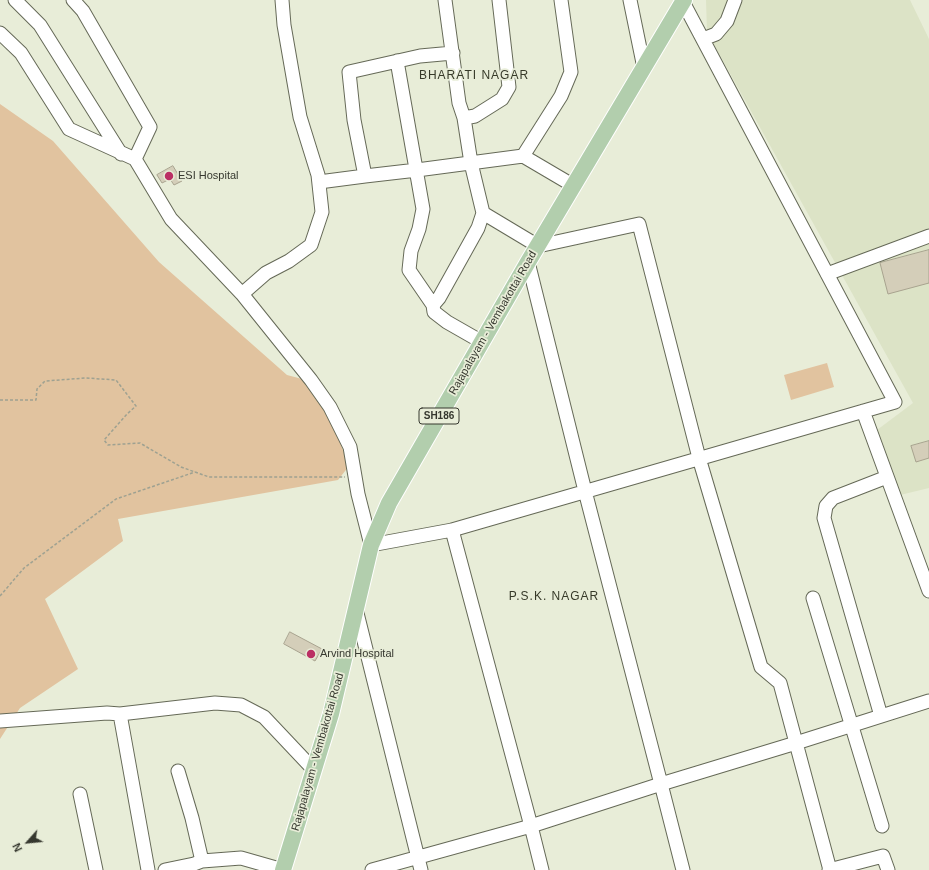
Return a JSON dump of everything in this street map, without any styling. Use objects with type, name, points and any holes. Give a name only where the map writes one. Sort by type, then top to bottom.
[{"type":"main road","name":"Rajapalayam - Vembakottai Road","points":[[283,870],[331,714],[371,545],[389,504],[528,262],[684,1]]},
{"type":"street","points":[[15,0],[40,25],[121,154]]},
{"type":"street","points":[[73,0],[83,11],[150,127],[135,160]]},
{"type":"street","points":[[242,294],[266,273],[289,261],[311,245],[322,212],[318,175],[300,117],[284,25],[282,0]]},
{"type":"street","points":[[433,305],[439,298],[464,254],[484,213],[471,163],[464,118],[459,103],[445,0]]},
{"type":"street","points":[[464,118],[475,116],[502,99],[509,87],[499,0]]},
{"type":"street","points":[[523,156],[561,96],[571,72],[561,0]]},
{"type":"street","points":[[630,0],[644,68]]},
{"type":"street","points":[[703,39],[716,34],[727,21],[735,0]]},
{"type":"street","points":[[0,33],[21,53],[69,129],[135,160],[171,219],[242,294],[311,380],[330,407],[350,447],[355,477],[371,545],[452,530],[895,402],[684,1]]},
{"type":"street","points":[[365,176],[354,120],[349,72],[420,56],[453,53]]},
{"type":"street","points":[[398,61],[417,170],[422,209],[419,229],[411,251],[410,270],[433,305],[434,312],[446,322],[482,342]]},
{"type":"street","points":[[319,182],[523,156],[574,186]]},
{"type":"street","points":[[484,213],[538,246],[639,224],[699,458],[761,667],[780,682],[829,870],[883,856],[888,870]]},
{"type":"street","points":[[827,274],[929,236]]},
{"type":"street","points":[[528,262],[585,491],[683,870]]},
{"type":"street","points":[[863,411],[929,591]]},
{"type":"street","points":[[881,716],[824,518],[826,506],[832,498],[887,477]]},
{"type":"street","points":[[452,530],[542,870]]},
{"type":"street","points":[[813,598],[849,727],[882,826]]},
{"type":"street","points":[[356,607],[421,870]]},
{"type":"street","points":[[372,870],[531,826],[929,701]]},
{"type":"street","points":[[0,721],[107,713],[120,714],[215,703],[241,705],[264,717],[314,770]]},
{"type":"street","points":[[120,714],[148,870]]},
{"type":"street","points":[[178,770],[192,818],[202,861]]},
{"type":"street","points":[[80,794],[96,870]]},
{"type":"street","points":[[165,870],[202,861],[241,858],[283,870]]},
{"type":"path","points":[[0,400],[36,400],[37,389],[45,381],[86,378],[116,380],[136,406],[104,440],[108,445],[140,443],[181,467],[209,477],[355,477]]},
{"type":"path","points":[[0,596],[24,568],[116,499],[195,472]]},
{"type":"shaded area","points":[[706,0],[910,0],[929,39],[929,488],[900,495],[877,430],[913,403],[707,32]]},
{"type":"shaded area","points":[[0,104],[53,141],[159,262],[287,375],[306,380],[335,429],[349,466],[338,480],[118,519],[123,541],[45,599],[78,669],[20,708],[0,739]]},
{"type":"shaded area","points":[[827,363],[834,387],[791,400],[784,375]]},
{"type":"building","points":[[173,166],[182,181],[174,185],[170,179],[162,183],[157,175]]},
{"type":"building","points":[[929,250],[929,283],[888,294],[880,263]]},
{"type":"building","points":[[929,441],[929,458],[916,462],[911,446]]},
{"type":"building","points":[[290,632],[322,649],[315,661],[284,644]]},
{"type":"place","name":"ESI Hospital","points":[[169,176]]},
{"type":"place","name":"Arvind Hospital","points":[[311,654]]},
{"type":"district","name":"BHARATI NAGAR","points":[[474,76]]},
{"type":"district","name":"P.S.K. NAGAR","points":[[554,597]]}]
